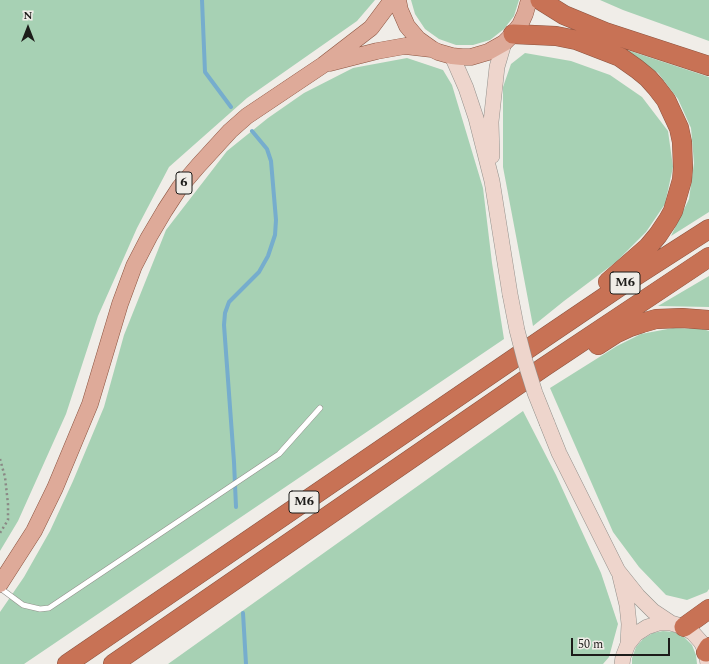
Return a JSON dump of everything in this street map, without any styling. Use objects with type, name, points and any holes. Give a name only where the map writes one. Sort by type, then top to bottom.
[{"type":"highway","points":[[540,0],[564,15],[598,29],[709,66]]},
{"type":"highway","points":[[508,39],[556,36],[576,40],[620,57],[648,78],[666,100],[679,128],[682,142],[682,180],[673,211],[658,235],[634,260],[541,340]]},
{"type":"highway","name":"M6","points":[[67,664],[541,340],[634,277],[709,229]]},
{"type":"highway","name":"M6","points":[[113,664],[544,367],[709,257]]},
{"type":"highway","points":[[544,367],[584,353],[615,334],[656,319],[696,318],[709,320]]},
{"type":"highway","points":[[677,625],[709,609]]},
{"type":"main road","name":"6","points":[[0,584],[34,531],[55,488],[90,404],[120,304],[134,266],[149,237],[180,187],[230,131],[247,116],[323,65],[371,28],[392,0]]},
{"type":"main road","name":"6","points":[[398,0],[400,10],[407,26],[418,39],[432,49],[452,56],[479,55],[488,52],[508,39],[520,24],[529,0]]},
{"type":"main road","name":"6","points":[[323,65],[377,51],[405,46],[432,49]]},
{"type":"street","points":[[492,182],[491,122],[497,67],[508,39]]},
{"type":"street","points":[[452,56],[466,88],[476,118],[492,182],[510,294],[525,361],[535,393],[559,453],[618,571],[627,605],[629,624],[628,644]]},
{"type":"street","points":[[618,571],[653,612],[693,633],[701,642],[708,654]]},
{"type":"street","points":[[622,664],[628,644],[636,634],[646,627],[659,623],[677,625]]},
{"type":"lane","points":[[0,588],[23,605],[40,610],[49,608],[279,454],[320,408]]},
{"type":"path","points":[[0,459],[5,477],[8,520],[0,533]]},
{"type":"green space","points":[[0,0],[375,0],[357,21],[247,98],[169,167],[137,228],[98,316],[66,414],[18,521],[0,551]]},
{"type":"green space","points":[[411,0],[519,0],[514,16],[504,29],[490,40],[473,45],[456,45],[439,39],[425,29],[415,14]]},
{"type":"green space","points":[[600,0],[709,0],[709,41],[623,10]]},
{"type":"green space","points":[[618,47],[709,77],[709,212],[671,236],[689,199],[694,163],[691,128],[678,99],[658,73]]},
{"type":"green space","points":[[525,53],[571,61],[610,75],[642,97],[668,131],[673,167],[665,204],[646,232],[616,262],[533,326],[503,167],[503,87],[511,64]]},
{"type":"green space","points":[[407,58],[443,70],[452,85],[483,188],[492,263],[504,339],[24,664],[0,664],[0,612],[24,577],[50,531],[73,481],[104,407],[124,335],[166,230],[227,151],[268,118],[304,93],[353,68]]},
{"type":"green space","points":[[709,276],[709,307],[658,306]]},
{"type":"green space","points":[[673,328],[703,329],[709,331],[709,589],[707,592],[687,600],[666,595],[639,567],[613,532],[550,388],[617,346],[641,334]]},
{"type":"green space","points":[[523,411],[556,475],[601,573],[618,624],[609,657],[603,664],[168,664]]},
{"type":"green space","points":[[663,631],[674,632],[684,637],[692,645],[696,655],[697,664],[632,664],[632,658],[636,647],[643,639],[653,633]]},
{"type":"waterway","points":[[202,0],[205,72],[231,107]]},
{"type":"waterway","points":[[236,507],[224,325],[225,313],[229,302],[259,272],[268,256],[275,235],[276,220],[271,161],[267,149],[252,131]]},
{"type":"waterway","points":[[243,613],[246,664]]}]
